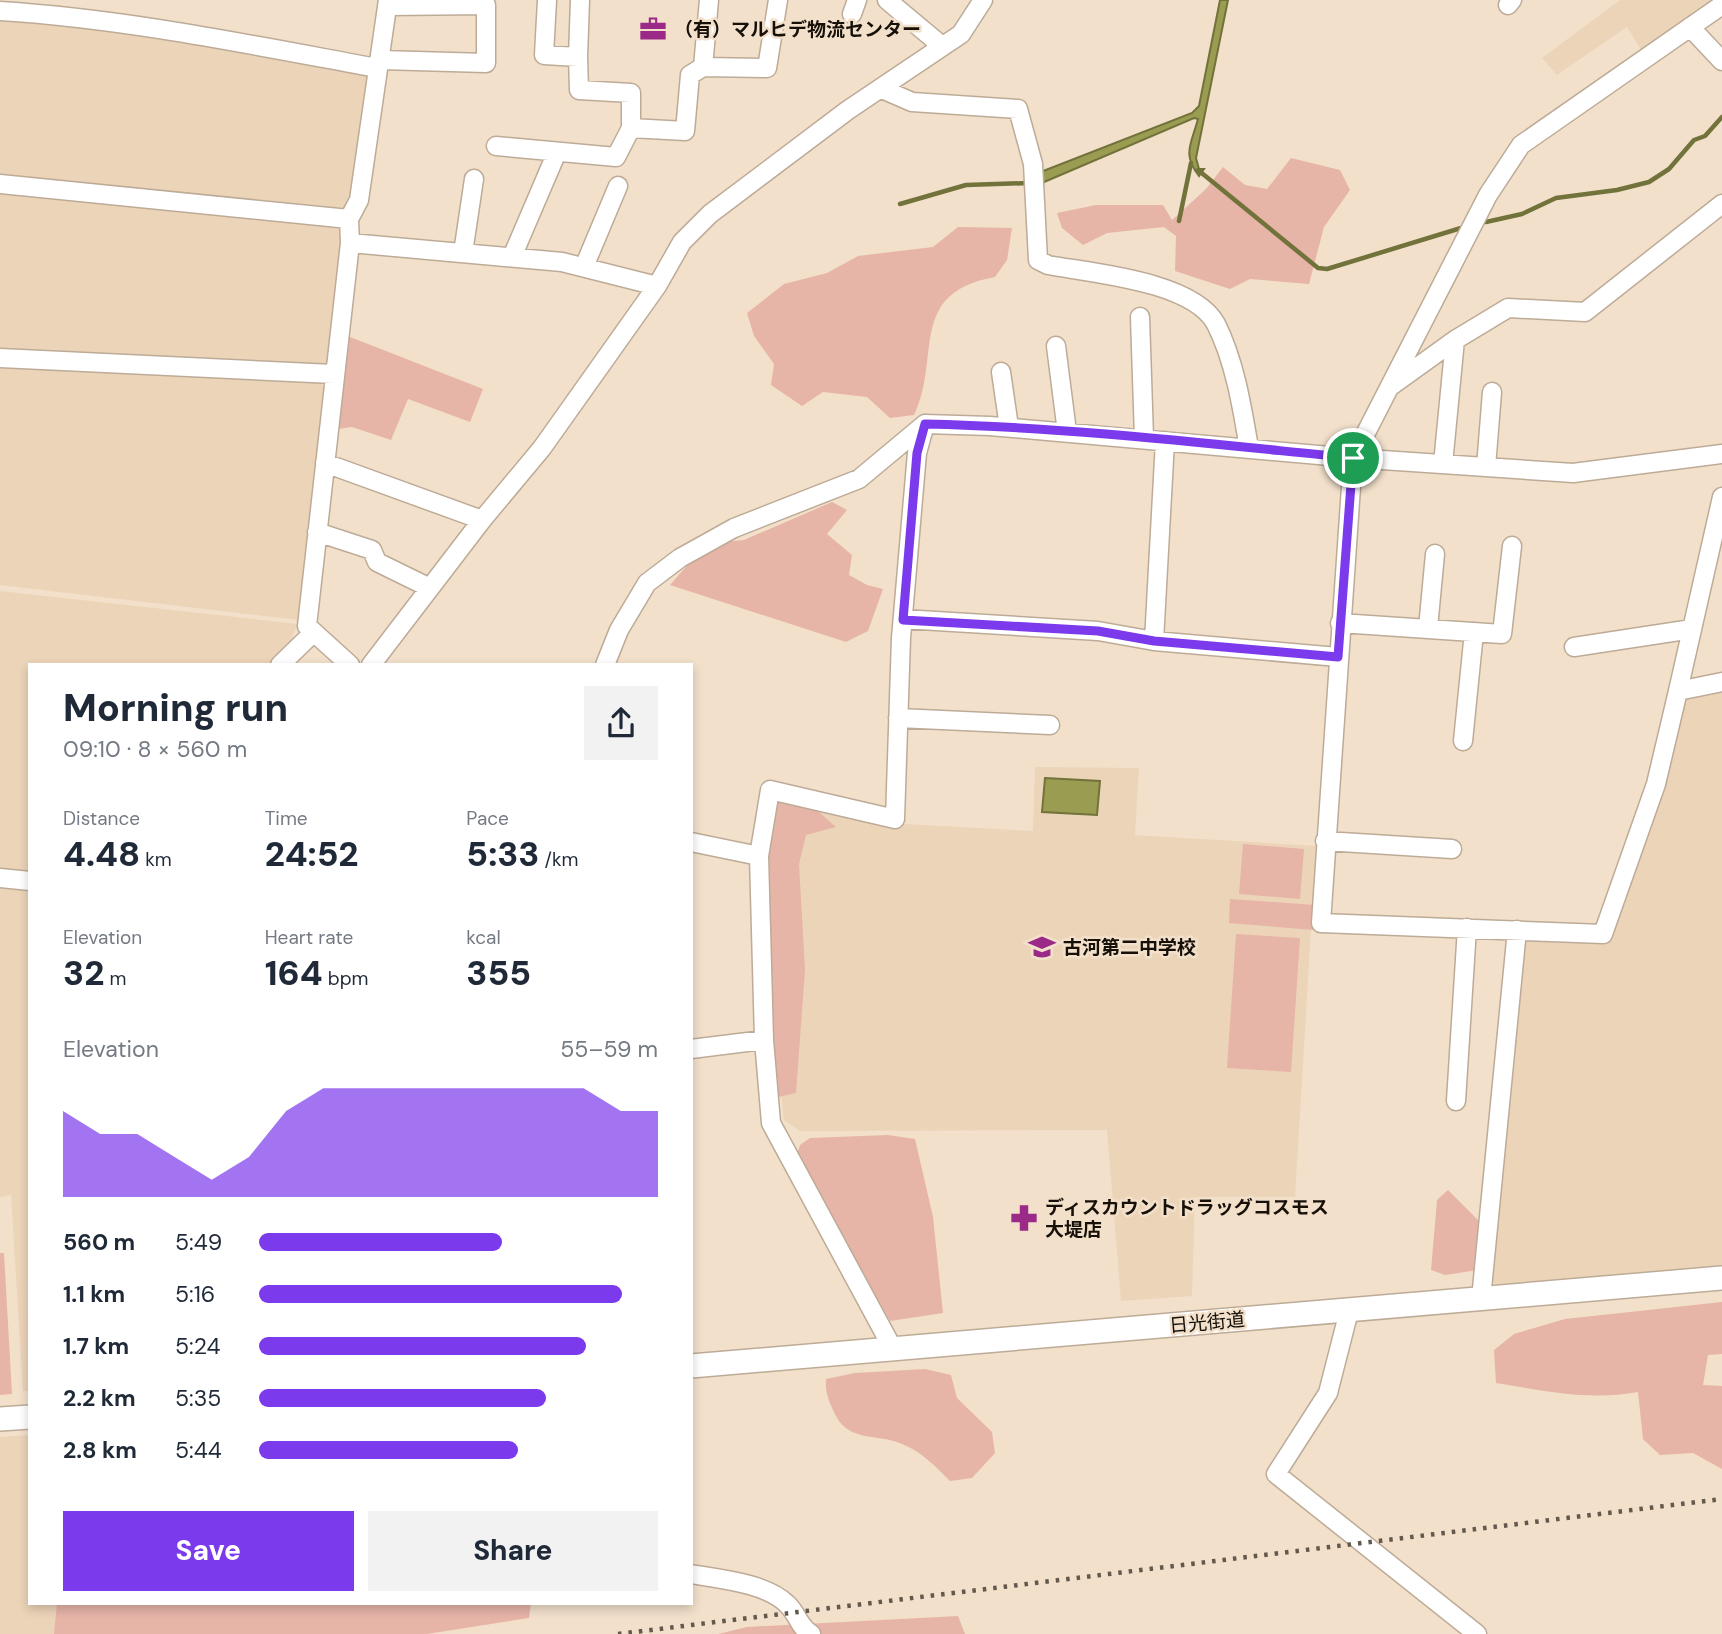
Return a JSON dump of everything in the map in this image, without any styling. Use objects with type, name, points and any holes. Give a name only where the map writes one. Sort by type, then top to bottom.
[{"type":"main road","name":"日光街道","points":[[693,1366],[1722,1278]]},
{"type":"main road","points":[[0,1419],[28,1417]]},
{"type":"street","points":[[547,0],[544,55],[578,57]]},
{"type":"street","points":[[496,146],[616,156],[631,128],[631,93],[579,90],[580,0]]},
{"type":"street","points":[[703,67],[709,0]]},
{"type":"street","points":[[631,128],[685,131],[690,75],[703,67],[767,68],[778,0]]},
{"type":"street","points":[[887,0],[942,46]]},
{"type":"street","points":[[373,663],[482,520],[542,448],[657,286],[682,242],[710,214],[848,110],[961,34],[983,0]]},
{"type":"street","points":[[0,11],[70,15],[379,64],[486,62],[486,5],[388,3],[379,64],[359,200],[349,219],[351,243],[333,374],[307,626],[348,663]]},
{"type":"street","points":[[1722,5],[1521,145],[1488,195],[1353,458],[1321,923],[1603,934],[1656,784],[1722,497]]},
{"type":"street","points":[[1690,27],[1722,61]]},
{"type":"street","points":[[882,89],[912,102],[1018,109],[1033,164],[1038,260],[1048,265],[1146,283],[1192,301],[1215,322],[1238,387],[1249,448]]},
{"type":"street","points":[[512,257],[557,152]]},
{"type":"street","points":[[463,253],[474,179]]},
{"type":"street","points":[[0,184],[349,219]]},
{"type":"street","points":[[584,267],[618,186]]},
{"type":"street","points":[[1389,388],[1455,340],[1508,308],[1585,312],[1722,204]]},
{"type":"street","points":[[351,243],[512,257],[584,267],[657,286]]},
{"type":"street","points":[[1140,317],[1144,438]]},
{"type":"street","points":[[1443,464],[1455,340]]},
{"type":"street","points":[[1056,346],[1068,432]]},
{"type":"street","points":[[0,358],[333,374]]},
{"type":"street","points":[[1001,372],[1009,427]]},
{"type":"street","points":[[1486,467],[1492,393]]},
{"type":"street","points":[[894,1349],[771,1123],[764,1040],[759,856],[770,790],[895,818],[903,620],[917,453],[925,424]]},
{"type":"street","points":[[605,663],[619,630],[647,583],[680,558],[734,528],[859,479],[925,424],[1009,427],[1353,458],[1573,473],[1722,454]]},
{"type":"street","points":[[1154,641],[1165,441]]},
{"type":"street","points":[[325,463],[482,520]]},
{"type":"street","points":[[317,532],[372,550],[377,562],[430,588]]},
{"type":"street","points":[[1340,623],[1502,634],[1512,546]]},
{"type":"street","points":[[1427,628],[1435,554]]},
{"type":"street","points":[[903,620],[1098,631],[1154,641],[1338,657]]},
{"type":"street","points":[[1574,648],[1692,629]]},
{"type":"street","points":[[282,663],[314,632]]},
{"type":"street","points":[[1463,741],[1474,632]]},
{"type":"street","points":[[1678,691],[1722,682]]},
{"type":"street","points":[[898,718],[1050,725]]},
{"type":"street","points":[[1325,841],[1452,849]]},
{"type":"street","points":[[693,842],[759,856]]},
{"type":"street","points":[[0,878],[28,881]]},
{"type":"street","points":[[1456,1101],[1467,928]]},
{"type":"street","points":[[1481,1299],[1517,930]]},
{"type":"street","points":[[693,1049],[764,1040]]},
{"type":"street","points":[[1349,1311],[1344,1340],[1328,1393],[1276,1474],[1477,1634]]},
{"type":"street","points":[[693,1574],[746,1584],[786,1602],[801,1628],[811,1634]]},
{"type":"shaded area","points":[[1220,0],[1228,0],[1196,158],[1199,169],[1204,169],[1199,176],[1189,155],[1198,119],[1194,118],[1030,188],[1028,177],[1192,113],[1199,106]]},
{"type":"shaded area","points":[[1620,0],[1715,0],[1643,53],[1627,27],[1557,75],[1542,58]]},
{"type":"shaded area","points":[[0,14],[71,18],[372,71],[353,197],[346,213],[0,181]]},
{"type":"shaded area","points":[[1291,158],[1340,170],[1350,190],[1324,227],[1309,284],[1250,279],[1230,289],[1175,271],[1176,236],[1164,227],[1107,233],[1083,245],[1062,228],[1057,213],[1096,205],[1163,205],[1172,220],[1206,189],[1223,167],[1245,185],[1267,189]]},
{"type":"shaded area","points":[[0,190],[344,226],[328,370],[0,354]]},
{"type":"shaded area","points":[[958,227],[1012,228],[1007,260],[995,277],[967,285],[949,297],[938,313],[932,331],[922,393],[914,415],[890,418],[867,397],[823,392],[802,406],[771,385],[774,364],[754,336],[747,313],[784,284],[827,273],[858,256],[933,247]]},
{"type":"shaded area","points":[[345,335],[483,389],[470,422],[408,399],[391,440],[352,427],[331,430]]},
{"type":"shaded area","points":[[0,366],[324,381],[299,620],[0,585]]},
{"type":"shaded area","points":[[832,502],[847,510],[827,534],[852,555],[849,575],[867,585],[883,589],[868,631],[846,642],[670,585],[706,544],[744,540]]},
{"type":"shaded area","points":[[0,591],[298,624],[285,652],[273,663],[28,663],[28,874],[0,871]]},
{"type":"shaded area","points":[[1722,687],[1722,1265],[1499,1287],[1490,1280],[1524,933],[1606,937],[1685,697]]},
{"type":"shaded area","name":"古河第二中学校","points":[[1035,767],[1139,768],[1135,835],[1316,846],[1295,1197],[1195,1197],[1192,1296],[1121,1301],[1107,1130],[800,1131],[784,1120],[775,1039],[780,806],[905,824],[1033,831]]},
{"type":"shaded area","points":[[1045,778],[1100,781],[1097,815],[1042,812]]},
{"type":"shaded area","points":[[775,799],[809,803],[836,827],[806,835],[799,864],[805,970],[796,1093],[774,1098],[765,860]]},
{"type":"shaded area","points":[[1243,844],[1304,849],[1300,899],[1239,894]]},
{"type":"shaded area","points":[[0,883],[28,886],[28,1391],[23,1391],[11,1195],[0,1197]]},
{"type":"shaded area","points":[[1230,899],[1316,905],[1314,930],[1229,923]]},
{"type":"shaded area","points":[[1236,934],[1300,938],[1291,1072],[1227,1068]]},
{"type":"shaded area","points":[[888,1135],[915,1139],[933,1217],[943,1313],[890,1321],[796,1157],[800,1145],[810,1138]]},
{"type":"shaded area","points":[[1448,1190],[1482,1224],[1478,1270],[1445,1275],[1431,1270],[1437,1200]]},
{"type":"shaded area","points":[[0,1253],[4,1253],[12,1394],[0,1395]]},
{"type":"shaded area","points":[[1722,1302],[1722,1354],[1708,1355],[1703,1385],[1722,1386],[1722,1469],[1693,1453],[1660,1455],[1643,1439],[1638,1392],[1585,1395],[1496,1383],[1494,1350],[1514,1334],[1565,1319]]},
{"type":"shaded area","points":[[925,1369],[951,1375],[957,1398],[992,1432],[995,1453],[972,1478],[950,1481],[928,1460],[909,1447],[892,1440],[854,1433],[839,1421],[827,1395],[826,1379],[855,1373]]},
{"type":"shaded area","points":[[28,1435],[28,1605],[60,1605],[62,1634],[0,1634],[0,1437]]},
{"type":"shaded area","points":[[57,1605],[531,1605],[529,1618],[427,1634],[54,1634]]},
{"type":"shaded area","points":[[958,1616],[965,1634],[718,1634],[747,1627]]},
{"type":"waterway","points":[[1486,222],[1522,214],[1556,198],[1617,190],[1649,182],[1669,169],[1694,140],[1705,136],[1722,117]]},
{"type":"waterway","points":[[1179,221],[1191,163]]},
{"type":"waterway","points":[[1198,170],[1318,268],[1327,269],[1461,228]]},
{"type":"waterway","points":[[900,204],[966,185],[1029,183]]},
{"type":"railway","points":[[618,1634],[1722,1499]]},
{"type":"place","name":"（有）マルヒデ物流センター","points":[[653,29]]},
{"type":"place","name":"古河第二中学校","points":[[1042,947]]},
{"type":"place","name":"ディスカウントドラッグコスモス 大堤店","points":[[1024,1218]]},
{"type":"route","points":[[925,424],[990,426],[1144,438],[1353,458],[1338,657],[1154,641],[1098,631],[903,620],[917,453],[925,424]]}]
